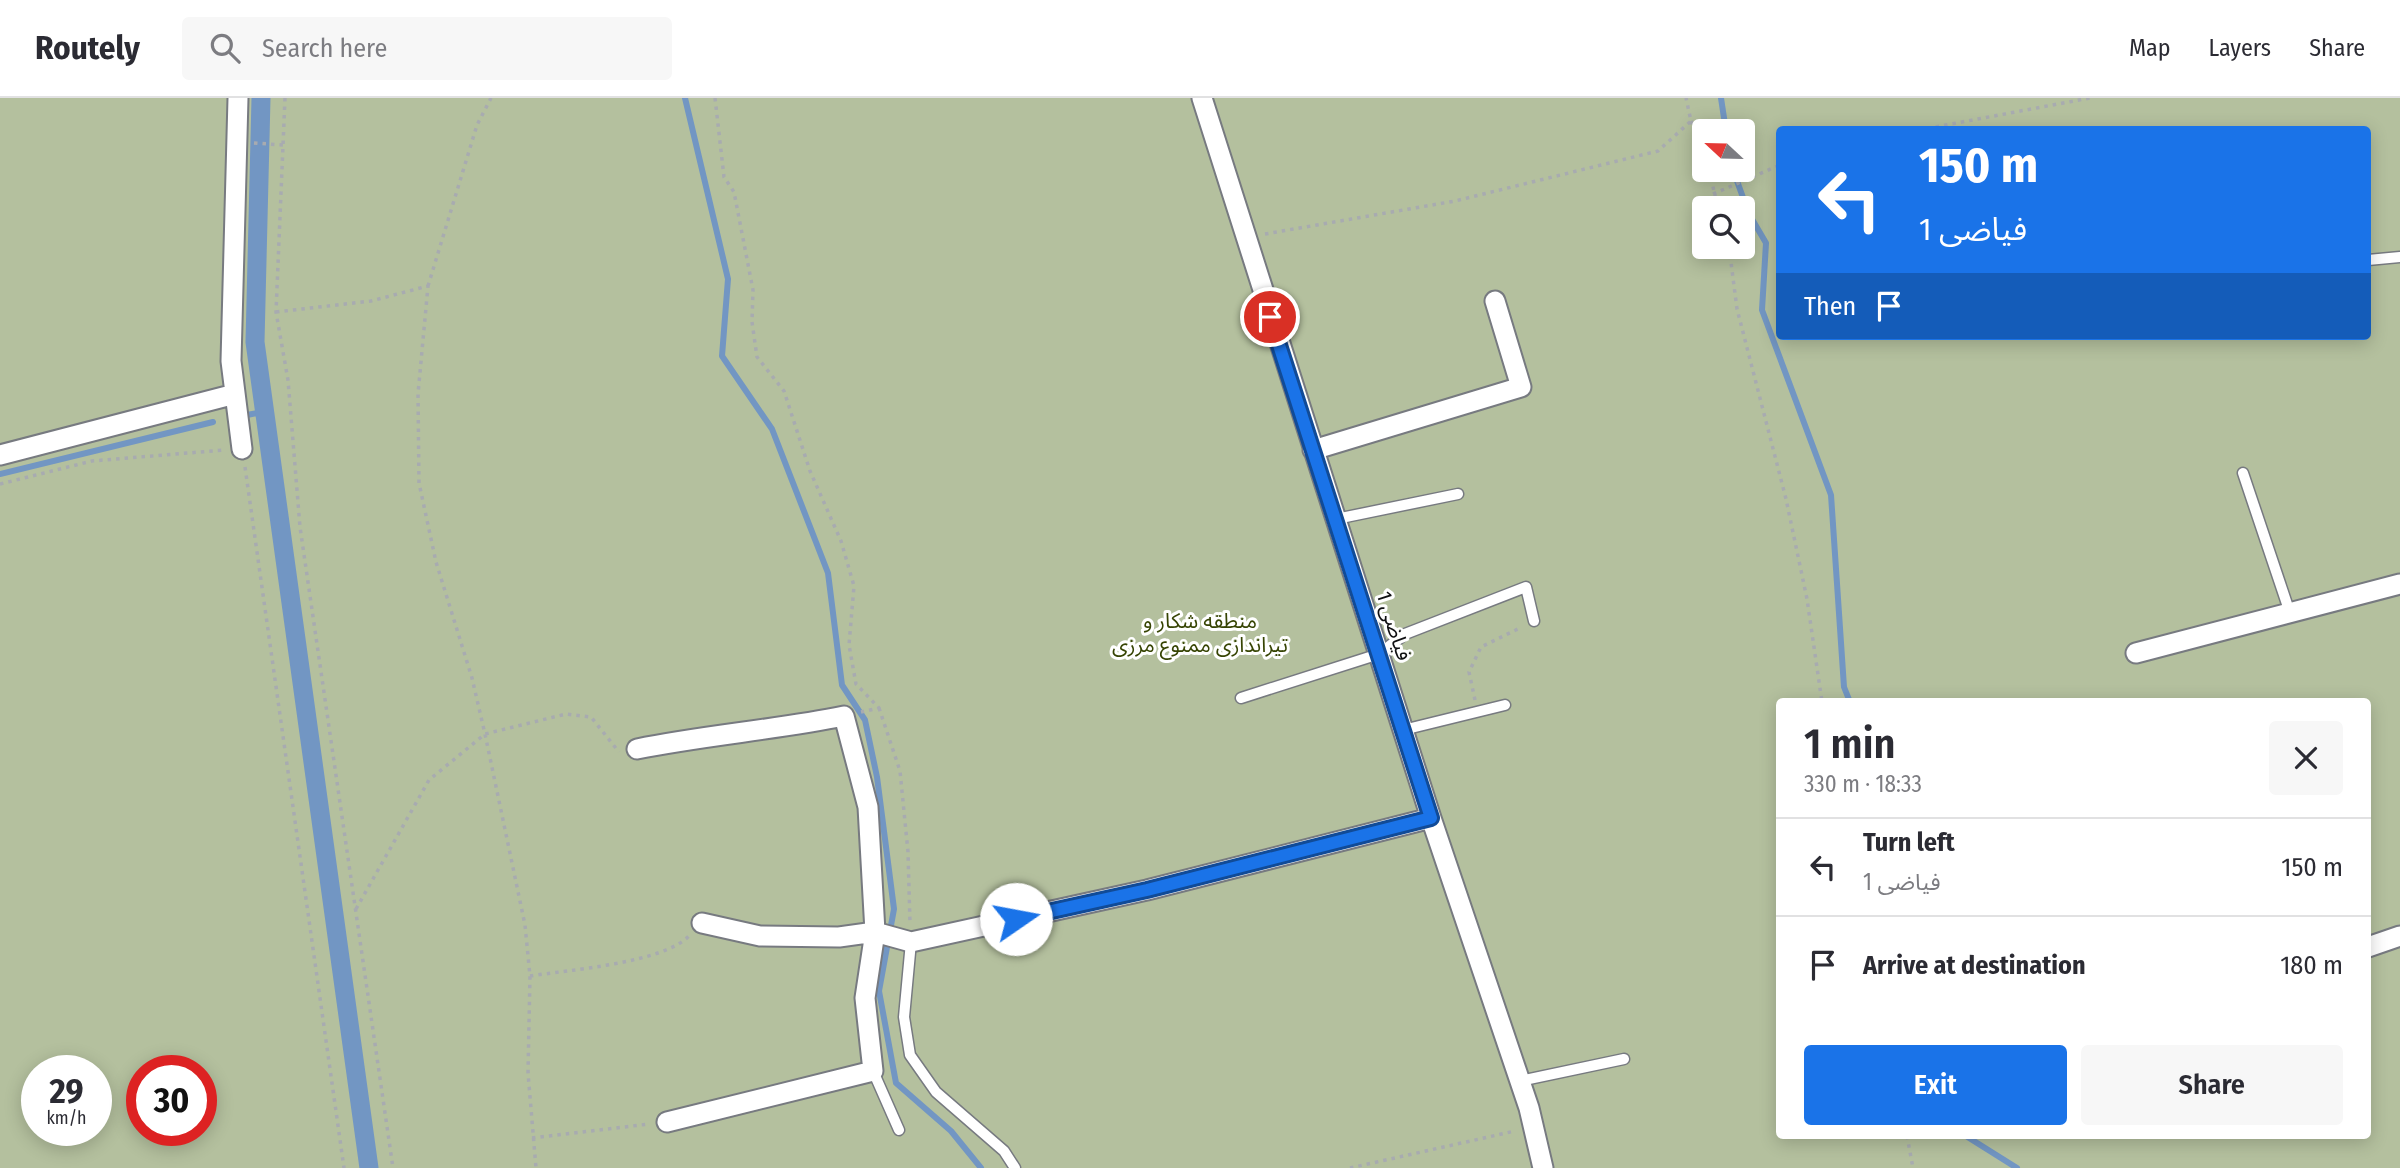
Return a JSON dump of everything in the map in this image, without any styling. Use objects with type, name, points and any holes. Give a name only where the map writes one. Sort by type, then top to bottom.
[{"type":"street","points":[[238,98],[231,336],[242,449]]},
{"type":"street","name":"فیاضی 1","points":[[1202,98],[1244,238],[1431,818],[1520,1081],[1543,1168]]},
{"type":"street","points":[[1313,450],[1521,387],[1495,301]]},
{"type":"street","points":[[0,455],[235,394]]},
{"type":"street","points":[[2136,653],[2400,584]]},
{"type":"street","points":[[637,749],[696,737],[783,729],[844,716],[868,807],[877,933],[865,998],[873,1071],[667,1122]]},
{"type":"street","points":[[702,923],[760,936],[839,937],[877,933],[905,940],[1147,890],[1431,818]]},
{"type":"street","points":[[2371,946],[2400,936]]},
{"type":"lane","points":[[2371,260],[2400,257]]},
{"type":"lane","points":[[2243,473],[2290,613]]},
{"type":"lane","points":[[1336,519],[1458,494]]},
{"type":"lane","points":[[1241,698],[1379,654],[1405,634],[1525,587],[1534,621]]},
{"type":"lane","points":[[1403,730],[1506,705]]},
{"type":"lane","points":[[905,940],[904,1017],[910,1055],[936,1092],[1004,1151],[1015,1168]]},
{"type":"lane","points":[[1520,1081],[1625,1059]]},
{"type":"lane","points":[[873,1071],[899,1130]]},
{"type":"path","points":[[285,98],[275,313],[288,380],[300,527],[393,1168]]},
{"type":"path","points":[[491,98],[477,125],[428,286],[418,394],[419,482],[436,562],[485,734],[525,925],[530,975],[528,1073],[536,1168]]},
{"type":"path","points":[[715,98],[724,177],[734,192],[753,290],[752,322],[757,357],[784,391],[810,471],[841,541],[854,586],[849,645],[856,684],[879,708],[900,771],[908,852],[905,940]]},
{"type":"path","points":[[1244,238],[1455,201],[1658,151],[1691,121],[1686,98]]},
{"type":"path","points":[[1940,126],[2090,98]]},
{"type":"path","points":[[244,143],[283,145]]},
{"type":"path","points":[[1711,182],[1713,194],[1776,167]]},
{"type":"path","points":[[1731,259],[1737,309],[1786,499],[1807,598],[1821,698]]},
{"type":"path","points":[[275,313],[371,301],[428,286]]},
{"type":"path","points":[[0,484],[92,461],[242,449],[344,1168]]},
{"type":"path","points":[[1478,712],[1469,672],[1481,647],[1534,621]]},
{"type":"path","points":[[870,710],[879,708]]},
{"type":"path","points":[[355,911],[429,780],[485,734],[566,714],[591,717],[621,754],[637,749]]},
{"type":"path","points":[[530,975],[650,955],[680,946],[702,923]]},
{"type":"path","points":[[532,1138],[667,1122]]},
{"type":"path","points":[[1350,1168],[1534,1127]]},
{"type":"path","points":[[1908,1139],[1913,1168]]},
{"type":"green space","name":"منطقه شکار و تیراندازی ممنوع مرزی","points":[[0,98],[2400,98],[2400,1168],[0,1168]]},
{"type":"waterway","points":[[261,98],[255,342],[369,1168]]},
{"type":"waterway","points":[[685,98],[728,279],[722,356],[772,429],[828,573],[842,685],[865,720],[877,777],[894,909],[879,991],[896,1083],[951,1131],[981,1168]]},
{"type":"waterway","points":[[1721,98],[1724,119]]},
{"type":"waterway","points":[[1737,182],[1749,214],[1766,243],[1762,310],[1831,495],[1844,687],[1848,698]]},
{"type":"waterway","points":[[247,415],[262,412]]},
{"type":"waterway","points":[[0,474],[213,422]]},
{"type":"waterway","points":[[1971,1139],[2017,1168]]},
{"type":"route","points":[[1016,919],[1147,890],[1431,818],[1270,317]]}]
